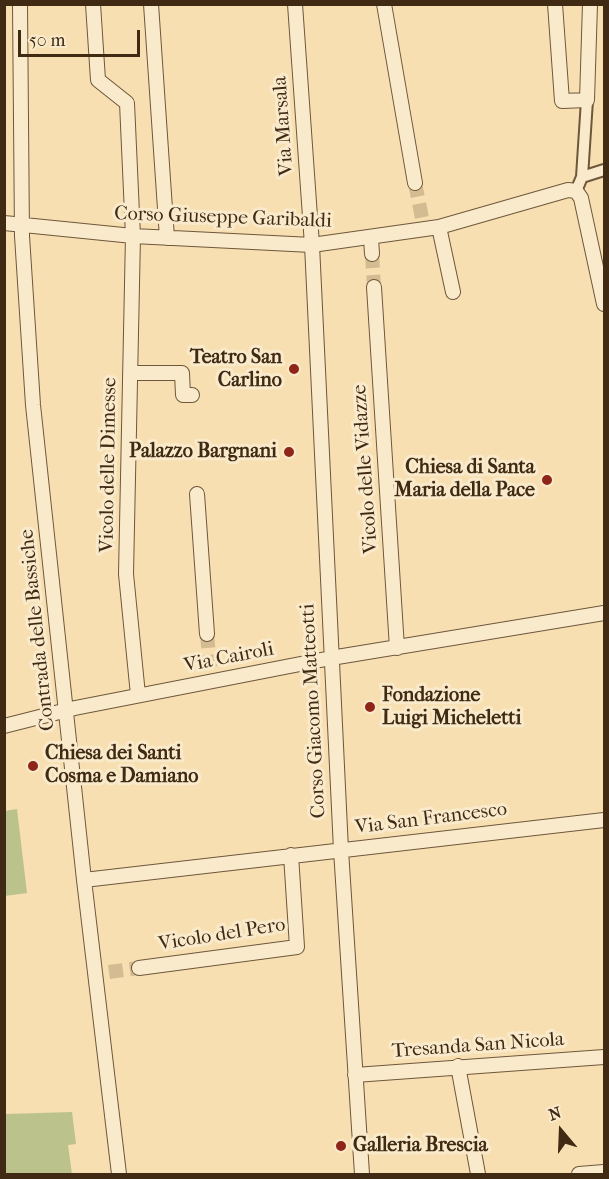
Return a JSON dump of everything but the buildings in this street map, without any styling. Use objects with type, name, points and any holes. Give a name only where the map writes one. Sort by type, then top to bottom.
[{"type":"street","name":"Contrada delle Bassiche","points":[[21,4],[22,224],[33,405],[84,880],[103,973],[119,1174]]},
{"type":"street","name":"Vicolo delle Dimesse","points":[[93,4],[98,80],[127,103],[133,236],[126,574],[138,695]]},
{"type":"street","points":[[151,4],[167,238]]},
{"type":"street","name":"Via Marsala","points":[[295,4],[312,245]]},
{"type":"street","points":[[384,4],[415,183]]},
{"type":"street","points":[[555,4],[562,101],[587,100]]},
{"type":"street","points":[[590,4],[582,177],[576,191],[581,198],[604,304]]},
{"type":"street","points":[[582,177],[604,170]]},
{"type":"street","name":"Corso Giuseppe Garibaldi","points":[[4,223],[133,236],[312,245],[371,238],[423,223],[439,227],[567,190],[576,191]]},
{"type":"street","points":[[439,227],[453,292]]},
{"type":"street","points":[[371,238],[372,254]]},
{"type":"street","name":"Corso Giacomo Matteotti","points":[[312,245],[341,850],[362,1174]]},
{"type":"street","name":"Vicolo delle Vidazze","points":[[374,287],[397,648]]},
{"type":"street","points":[[130,374],[182,373],[183,394],[192,394]]},
{"type":"street","points":[[197,494],[207,634]]},
{"type":"street","name":"Via Cairoli","points":[[4,726],[138,695],[331,658],[604,613]]},
{"type":"street","points":[[210,667],[211,681]]},
{"type":"street","name":"Via San Francesco","points":[[84,880],[604,820]]},
{"type":"street","name":"Vicolo del Pero","points":[[139,968],[297,947],[291,855]]},
{"type":"street","name":"Tresanda San Nicola","points":[[355,1075],[458,1066],[604,1058]]},
{"type":"street","points":[[458,1066],[478,1174]]},
{"type":"street","points":[[579,1174],[604,1172]]},
{"type":"green space","points":[[17,809],[27,893],[5,896],[5,811]]},
{"type":"green space","points":[[72,1112],[76,1144],[68,1145],[72,1174],[5,1174],[5,1114]]},
{"type":"tunnel","points":[[415,183],[422,218]]},
{"type":"tunnel","points":[[372,254],[374,287]]},
{"type":"tunnel","points":[[207,634],[210,667]]},
{"type":"tunnel","points":[[109,972],[139,968]]},
{"type":"place","name":"Teatro San Carlino","points":[[294,369]]},
{"type":"place","name":"Palazzo Bargnani","points":[[289,452]]},
{"type":"place","name":"Chiesa di Santa Maria della Pace","points":[[547,480]]},
{"type":"place","name":"Fondazione Luigi Micheletti","points":[[370,707]]},
{"type":"place","name":"Chiesa dei Santi Cosma e Damiano","points":[[33,766]]},
{"type":"place","name":"Galleria Brescia","points":[[341,1146]]}]
